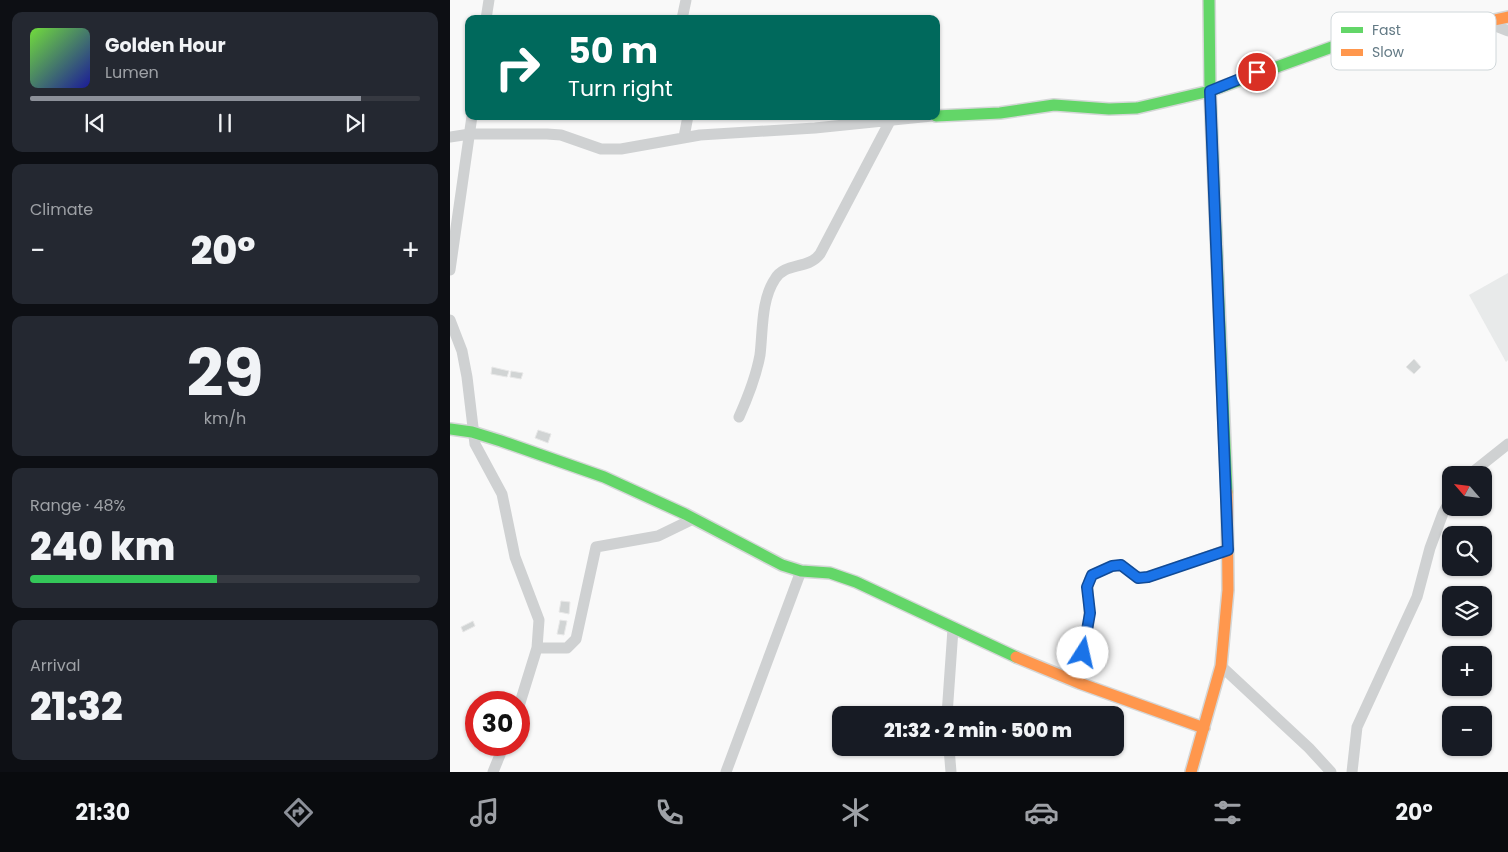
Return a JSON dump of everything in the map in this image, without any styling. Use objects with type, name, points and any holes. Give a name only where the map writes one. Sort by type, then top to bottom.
[{"type":"street","points":[[487,15],[489,0]]},
{"type":"street","points":[[683,15],[686,0]]},
{"type":"street","points":[[1191,772],[1221,666],[1228,590],[1210,91],[1209,0]]},
{"type":"street","points":[[1496,26],[1508,31]]},
{"type":"street","points":[[940,116],[1000,113],[1054,105],[1109,110],[1137,108],[1210,91],[1331,48]]},
{"type":"street","points":[[450,270],[472,120]]},
{"type":"street","points":[[684,138],[687,120]]},
{"type":"street","points":[[450,137],[470,134],[547,134],[561,136],[606,149],[684,138],[898,120]]},
{"type":"street","points":[[739,417],[756,372],[766,302],[773,281],[785,269],[807,265],[818,257],[890,121]]},
{"type":"street","points":[[450,320],[457,336],[467,377],[472,432],[478,454],[494,476],[506,509],[515,558],[539,620],[537,648],[524,691]]},
{"type":"street","points":[[450,429],[472,432],[604,477],[693,518],[782,565],[801,570],[830,573],[856,582],[953,629],[1076,682],[1204,728]]},
{"type":"street","points":[[1480,466],[1508,444]]},
{"type":"street","points":[[1352,772],[1357,727],[1417,597],[1430,548],[1442,516]]},
{"type":"street","points":[[537,648],[567,648],[576,639],[596,547],[658,536],[693,518]]},
{"type":"street","points":[[1076,682],[1087,634],[1090,613],[1087,587],[1092,575],[1106,568],[1121,565],[1138,578],[1148,577],[1228,550]]},
{"type":"street","points":[[726,772],[801,570]]},
{"type":"street","points":[[948,706],[953,629]]},
{"type":"street","points":[[1221,666],[1309,748],[1331,772]]},
{"type":"street","points":[[493,772],[500,756]]},
{"type":"street","points":[[950,756],[951,772]]},
{"type":"shaded area","points":[[1508,273],[1508,360],[1506,362],[1469,295]]},
{"type":"building","points":[[1414,359],[1421,367],[1414,374],[1406,367]]},
{"type":"building","points":[[492,367],[509,371],[507,377],[491,374]]},
{"type":"building","points":[[511,371],[523,373],[521,379],[510,377]]},
{"type":"building","points":[[538,430],[551,434],[548,443],[535,438]]},
{"type":"building","points":[[561,601],[570,602],[569,614],[559,612]]},
{"type":"building","points":[[560,620],[567,621],[564,635],[557,634]]},
{"type":"building","points":[[473,621],[475,626],[463,632],[461,627]]},
{"type":"traffic: fast","points":[[1209,0],[1210,91],[1227,492]]},
{"type":"traffic: fast","points":[[940,116],[1000,113],[1054,105],[1109,109],[1137,108],[1210,91],[1331,47]]},
{"type":"traffic: fast","points":[[450,429],[472,432],[501,441],[604,477],[685,514],[782,565],[801,571],[830,573],[856,582],[1016,657]]},
{"type":"traffic: slow","points":[[1496,20],[1508,17]]},
{"type":"traffic: slow","points":[[1191,772],[1221,666],[1228,590],[1227,492]]},
{"type":"traffic: slow","points":[[1016,657],[1079,683],[1204,728]]},
{"type":"route","points":[[1083,653],[1090,613],[1087,587],[1092,575],[1099,570],[1121,565],[1130,569],[1138,578],[1148,577],[1228,550],[1210,91],[1257,72]]}]
